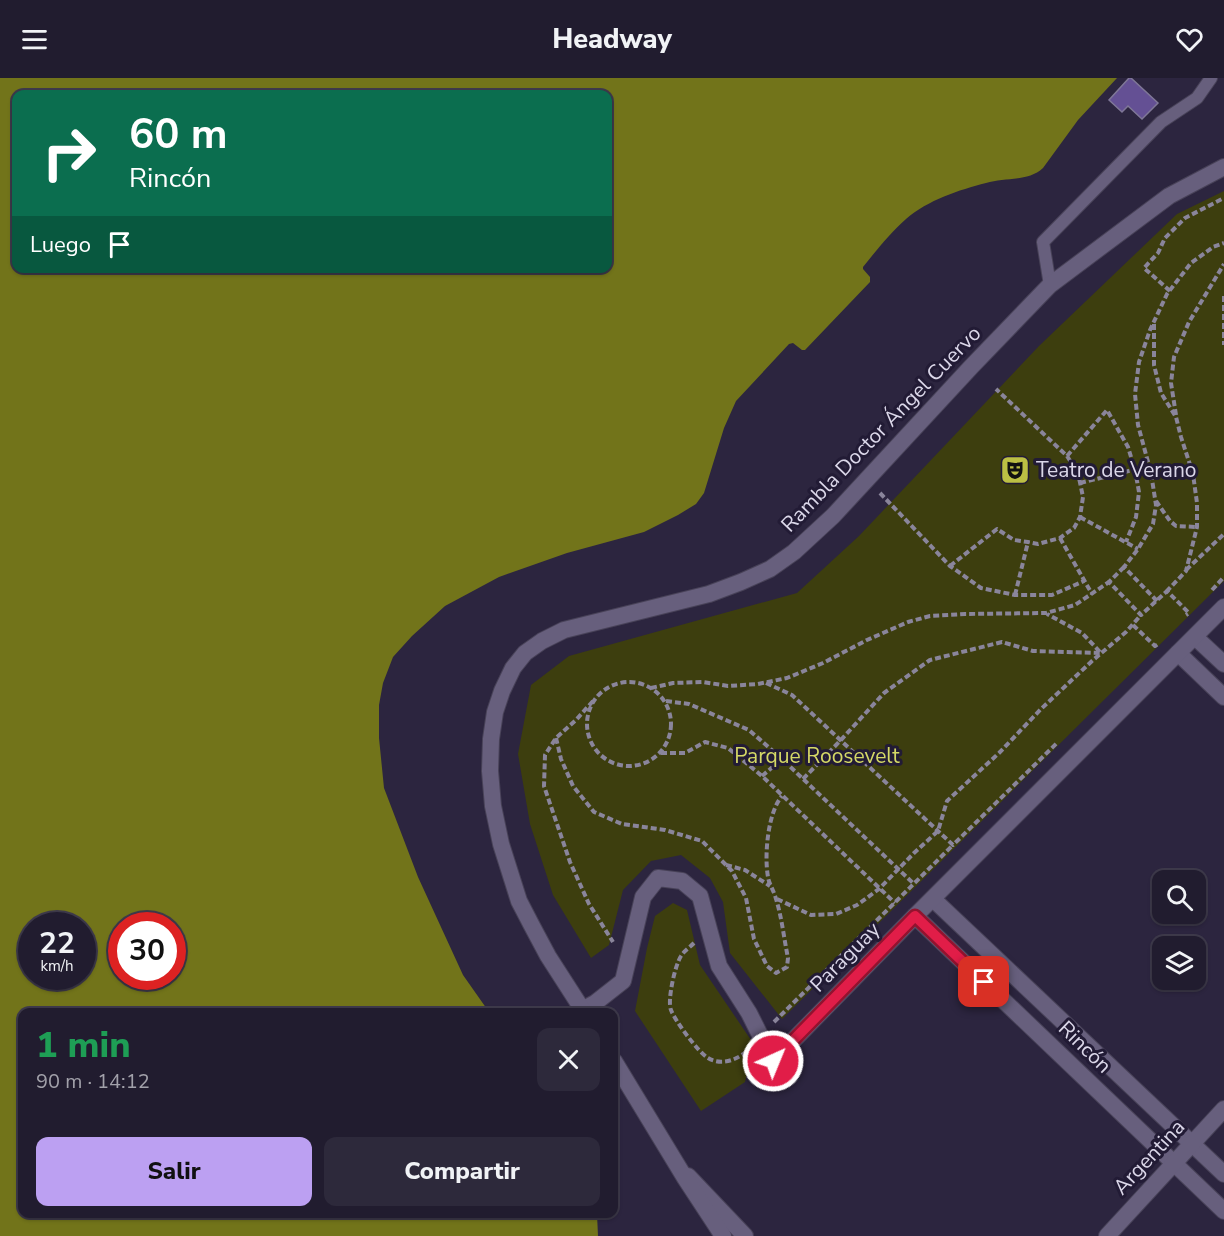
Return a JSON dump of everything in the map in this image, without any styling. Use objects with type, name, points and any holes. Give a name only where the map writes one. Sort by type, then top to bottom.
[{"type":"street","name":"Rambla Doctor Ángel Cuervo","points":[[581,1008],[548,957],[519,901],[503,854],[495,815],[490,771],[491,740],[495,712],[513,668],[525,653],[564,630],[708,594],[770,569],[811,538],[833,516],[971,366],[1050,285],[1169,196],[1224,167]]},
{"type":"street","name":"Paraguay","points":[[588,1008],[623,981],[643,897],[658,878],[682,881],[700,896],[719,966],[749,1013],[773,1061],[1224,607]]},
{"type":"street","points":[[1195,637],[1224,664]]},
{"type":"street","points":[[1178,653],[1224,697]]},
{"type":"street","name":"Rincón","points":[[933,899],[1224,1174]]},
{"type":"street","name":"Rincón","points":[[915,916],[1224,1211]]},
{"type":"street","points":[[618,1068],[723,1236]]},
{"type":"street","name":"Argentina","points":[[1107,1236],[1224,1109]]},
{"type":"street","points":[[675,1162],[745,1236]]},
{"type":"lane","points":[[1050,285],[1043,242],[1161,122],[1197,98],[1211,78]]},
{"type":"path","points":[[1170,291],[1144,268],[1158,253],[1165,238],[1185,218],[1224,198]]},
{"type":"path","points":[[651,688],[673,683],[703,682],[728,687],[788,678],[908,622],[930,616],[1046,613],[1075,605],[1109,582],[1138,549],[1153,524],[1156,505],[1138,425],[1135,394],[1139,362],[1167,294],[1191,263],[1213,247],[1224,243]]},
{"type":"path","points":[[1186,571],[1197,527],[1197,503],[1193,474],[1176,417],[1171,383],[1174,357],[1189,322],[1224,264]]},
{"type":"path","points":[[1224,296],[1224,345]]},
{"type":"path","points":[[1154,321],[1154,365],[1161,393],[1176,417]]},
{"type":"path","points":[[950,566],[997,529],[1014,540],[1038,544],[1060,538],[1074,528],[1080,517],[1083,497],[1078,473],[1067,456],[996,389]]},
{"type":"path","points":[[1067,456],[1107,410],[1128,447],[1139,492],[1136,517],[1126,542]]},
{"type":"path","points":[[1080,483],[1149,466]]},
{"type":"path","points":[[866,479],[950,566],[981,588],[1015,595],[1052,595],[1084,581]]},
{"type":"path","points":[[1155,499],[1176,526],[1197,527]]},
{"type":"path","points":[[1080,517],[1138,549]]},
{"type":"path","points":[[782,796],[772,816],[768,840],[768,879],[776,898],[811,915],[836,914],[857,905],[879,889],[938,831],[947,801],[999,753],[1041,709],[1126,632],[1224,534]]},
{"type":"path","points":[[1060,538],[1092,594]]},
{"type":"path","points":[[1015,595],[1028,542]]},
{"type":"path","points":[[1124,567],[1157,601]]},
{"type":"path","points":[[1109,582],[1142,615]]},
{"type":"path","points":[[1167,591],[1189,613],[1180,621]]},
{"type":"path","points":[[1046,613],[1082,633],[1101,653]]},
{"type":"path","points":[[1133,624],[1155,646],[1164,638]]},
{"type":"path","points":[[803,779],[884,693],[930,660],[1002,642],[1033,651],[1101,653]]},
{"type":"path","points":[[593,701],[588,714],[587,728],[590,742],[609,762],[622,766],[636,766],[650,762],[661,753],[668,742],[672,728],[671,714],[666,701],[651,688],[639,683],[626,682],[613,685],[602,692],[593,701],[576,720],[556,738],[544,755],[544,786],[570,862],[590,904],[627,964]]},
{"type":"path","points":[[766,683],[792,695],[953,845]]},
{"type":"path","points":[[666,701],[689,704],[749,730],[914,884],[933,899]]},
{"type":"path","points":[[780,1016],[1064,736]]},
{"type":"path","points":[[661,753],[685,753],[705,742],[728,748],[762,776],[894,903],[915,916]]},
{"type":"path","points":[[762,776],[782,759]]},
{"type":"path","points":[[724,864],[745,870],[771,886]]},
{"type":"path","points":[[710,932],[681,955],[676,967],[670,1009],[686,1035],[708,1059],[727,1062],[744,1054]]},
{"type":"green space","name":"Parque Roosevelt","points":[[1224,191],[1224,581],[782,1019],[730,953],[723,902],[710,878],[681,855],[651,861],[623,890],[609,945],[591,958],[553,895],[530,824],[518,754],[531,685],[569,656],[797,593],[859,536],[1039,346],[1177,214]]},
{"type":"green space","points":[[673,903],[687,910],[700,965],[751,1040],[745,1082],[701,1111],[635,1011],[655,916]]},
{"type":"shaded area","points":[[0,78],[1117,78],[1078,120],[1043,168],[1023,177],[993,181],[944,196],[915,212],[883,242],[863,267],[870,277],[870,282],[805,350],[793,343],[789,344],[736,401],[724,428],[704,493],[696,504],[644,532],[567,553],[499,577],[445,606],[393,657],[383,683],[379,705],[379,738],[384,788],[418,877],[463,975],[486,1008],[18,1008],[18,1218],[597,1218],[598,1236],[0,1236]]},
{"type":"building","points":[[1129,78],[1158,103],[1142,119],[1128,106],[1122,112],[1109,100]]},
{"type":"place","name":"Teatro de Verano","points":[[1015,470]]},
{"type":"route","points":[[773,1061],[915,916],[984,982]]}]
